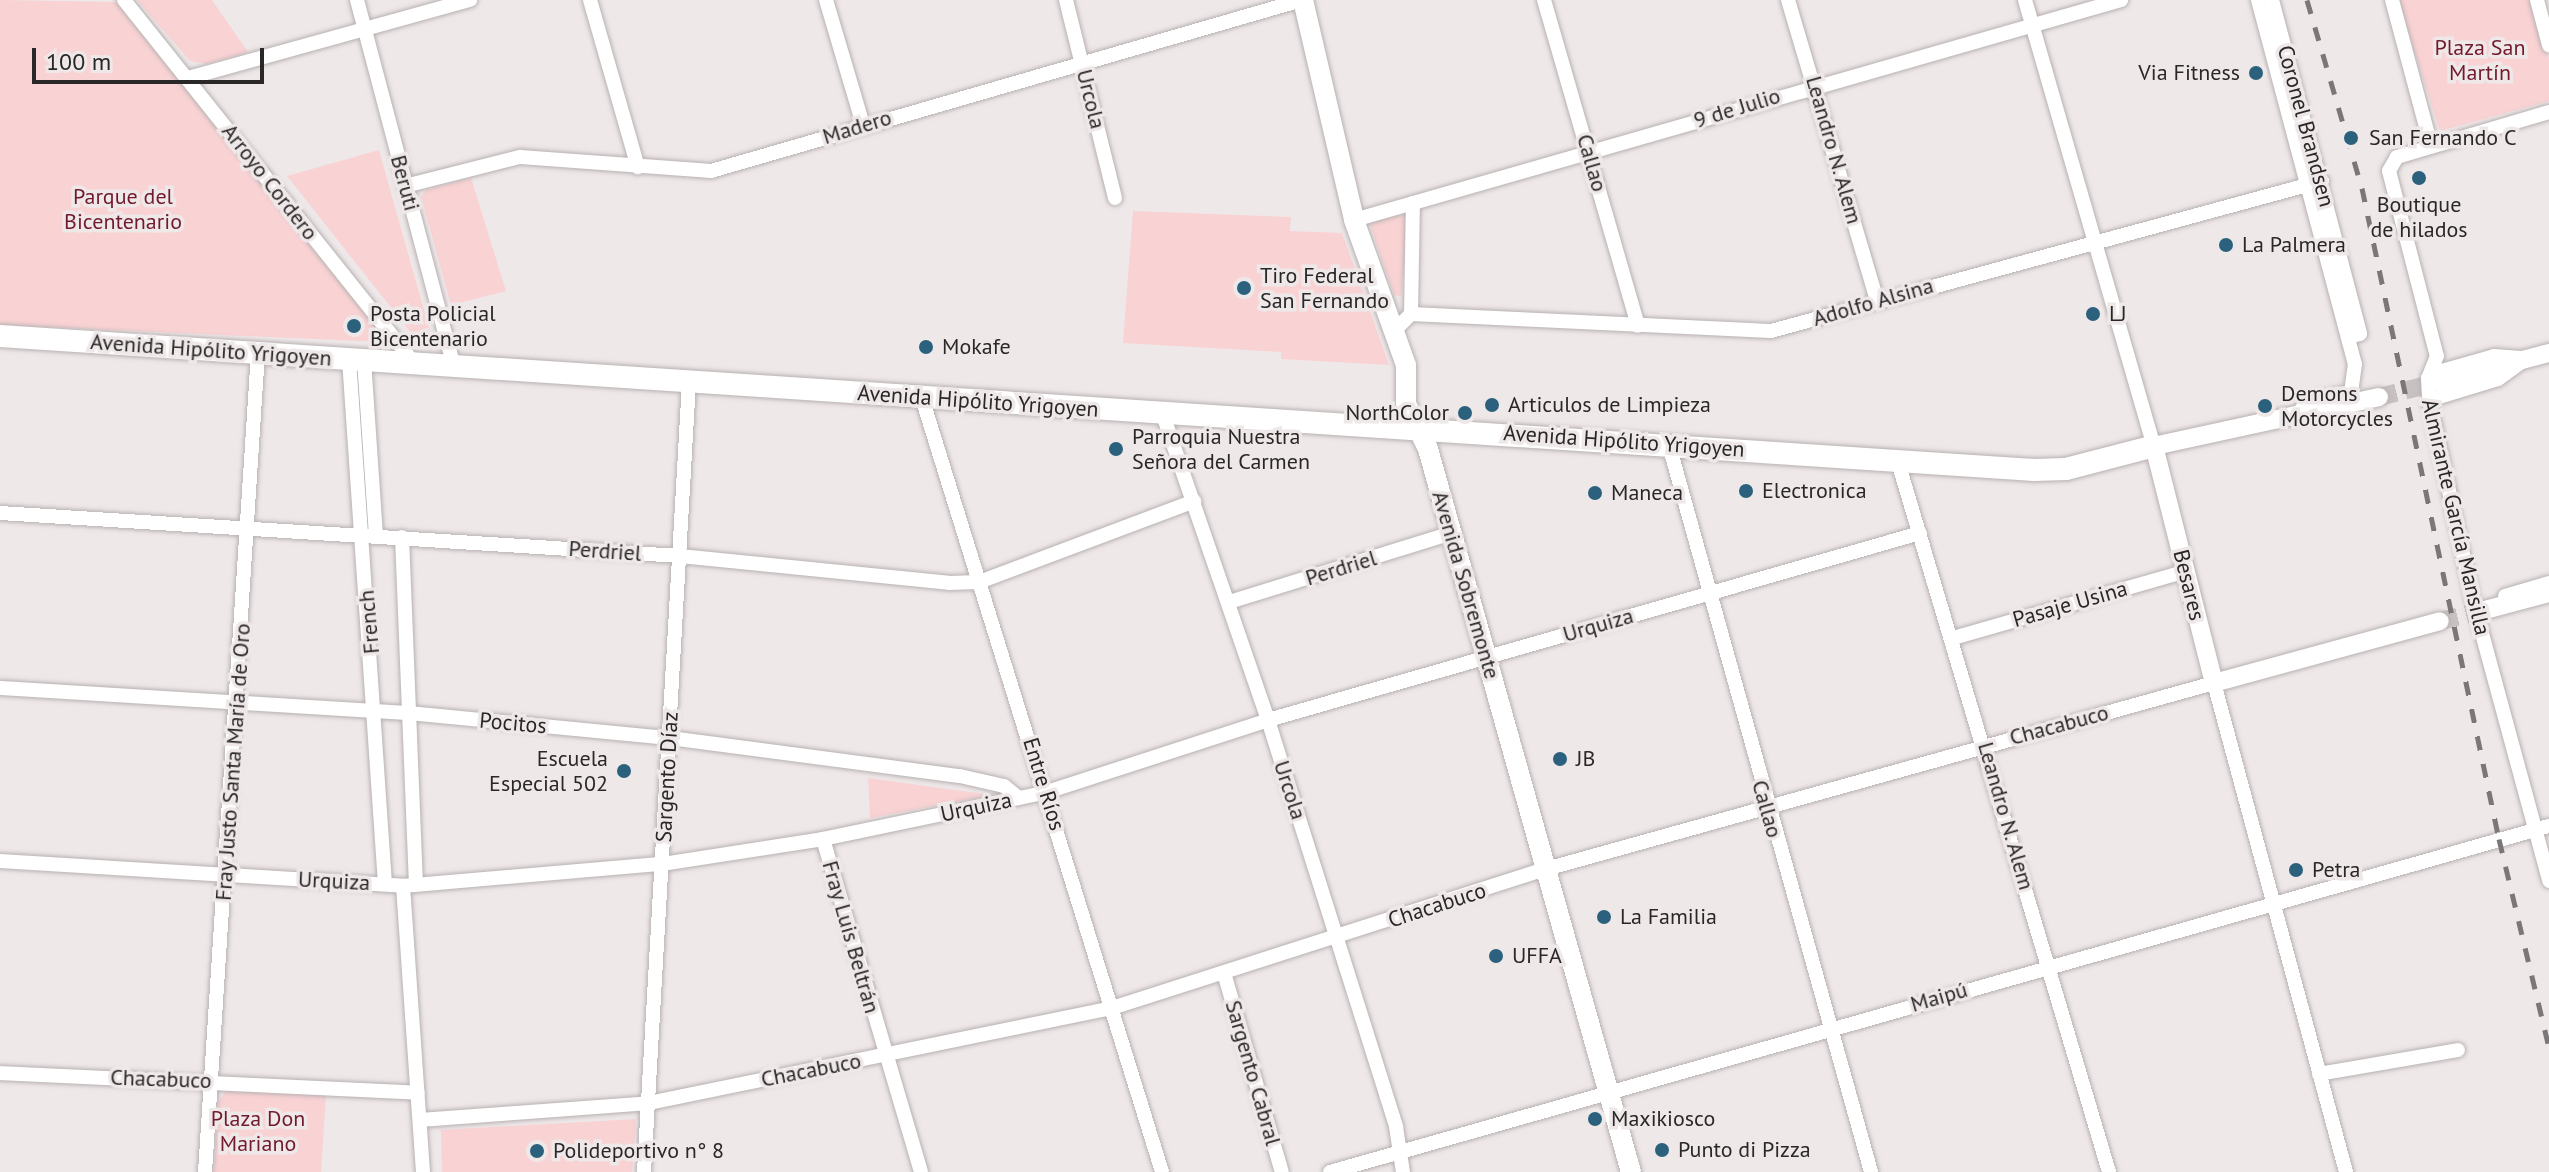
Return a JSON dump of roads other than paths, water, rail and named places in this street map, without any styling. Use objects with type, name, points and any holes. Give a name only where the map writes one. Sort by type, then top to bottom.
[{"type":"main road","name":"Avenida Sobremonte","points":[[1302,0],[1354,220],[1406,365],[1406,404],[1418,428],[1452,533],[1631,1172]]},
{"type":"main road","name":"Avenida Hipólito Yrigoyen","points":[[0,336],[1898,462],[2066,469],[2154,446]]},
{"type":"street","name":"Arroyo Cordero","points":[[124,0],[415,364]]},
{"type":"street","name":"Beruti","points":[[357,0],[454,366]]},
{"type":"street","points":[[188,78],[470,0]]},
{"type":"street","points":[[590,0],[638,167]]},
{"type":"street","points":[[826,0],[863,125]]},
{"type":"street","name":"Urcola","points":[[1066,0],[1115,198]]},
{"type":"street","name":"Madero","points":[[405,186],[520,157],[711,171],[1302,0]]},
{"type":"street","name":"Callao","points":[[1544,0],[1638,326]]},
{"type":"street","name":"Leandro N. Alem","points":[[1788,0],[1877,301]]},
{"type":"street","name":"Besares","points":[[2025,0],[2091,242],[2154,446],[2214,683],[2346,1172]]},
{"type":"street","name":"9 de Julio","points":[[1354,220],[1815,85],[2121,0]]},
{"type":"street","name":"Coronel Brandsen","points":[[2258,0],[2315,183]]},
{"type":"street","name":"Coronel Brandsen","points":[[2272,0],[2355,364],[2351,392],[2308,401],[2294,419]]},
{"type":"street","points":[[2392,0],[2431,146],[2549,112]]},
{"type":"street","points":[[2537,0],[2549,45]]},
{"type":"street","name":"Almirante García Mansilla","points":[[2431,146],[2397,157],[2390,181],[2437,356],[2429,400],[2549,881]]},
{"type":"street","name":"Adolfo Alsina","points":[[1411,314],[1771,331],[2315,183]]},
{"type":"street","points":[[1394,331],[1411,314],[1413,203]]},
{"type":"street","name":"Fray Justo Santa María de Oro","points":[[205,1172],[250,527],[258,353]]},
{"type":"street","points":[[2435,378],[2549,353]]},
{"type":"street","points":[[2429,400],[2498,379],[2526,359]]},
{"type":"street","name":"French","points":[[356,360],[369,535],[385,884]]},
{"type":"street","name":"Sargento Díaz","points":[[644,1172],[689,382]]},
{"type":"street","name":"Avenida Hipólito Yrigoyen","points":[[2154,446],[2294,419],[2379,397]]},
{"type":"street","name":"Entre Ríos","points":[[922,398],[1047,792],[1162,1172]]},
{"type":"street","name":"Urcola","points":[[1162,412],[1268,720],[1396,1127],[1403,1172]]},
{"type":"street","name":"Callao","points":[[1669,445],[1707,594],[1871,1172]]},
{"type":"street","name":"Leandro N. Alem","points":[[1898,462],[1986,745],[2109,1172]]},
{"type":"street","name":"Perdriel","points":[[0,513],[680,556],[949,583],[979,582],[1194,501]]},
{"type":"street","name":"Perdriel","points":[[1229,602],[1452,533]]},
{"type":"street","name":"Urquiza","points":[[0,861],[410,885],[662,864],[823,839],[1047,792],[1268,720],[1920,533]]},
{"type":"street","name":"French","points":[[402,537],[410,885],[423,1172]]},
{"type":"street","name":"Pasaje Usina","points":[[1953,638],[2186,571]]},
{"type":"street","points":[[2480,607],[2549,583]]},
{"type":"street","points":[[2480,607],[2549,593]]},
{"type":"street","name":"Chacabuco","points":[[420,1120],[649,1103],[1112,1008],[1546,869],[2440,621]]},
{"type":"street","name":"Pocitos","points":[[0,688],[408,713],[670,738],[960,776],[1004,786],[1019,798]]},
{"type":"street","name":"Maipú","points":[[1330,1172],[2274,901],[2549,826]]},
{"type":"street","name":"Fray Luis Beltrán","points":[[823,839],[921,1172]]},
{"type":"street","name":"Sargento Cabral","points":[[1224,973],[1282,1172]]},
{"type":"street","points":[[2319,1074],[2458,1050]]},
{"type":"street","name":"Chacabuco","points":[[0,1073],[418,1093]]},
{"type":"tunnel","points":[[2379,397],[2439,382]]},
{"type":"tunnel","points":[[2440,621],[2485,610]]},
{"type":"railway","points":[[2307,0],[2362,188],[2499,839],[2549,1047]]},
{"type":"place","name":"Via Fitness","points":[[2256,73]]},
{"type":"place","name":"San Fernando C","points":[[2351,138]]},
{"type":"place","name":"Boutique de hilados","points":[[2419,178]]},
{"type":"place","name":"La Palmera","points":[[2226,245]]},
{"type":"place","name":"Tiro Federal San Fernando","points":[[1244,288]]},
{"type":"place","name":"LJ","points":[[2093,314]]},
{"type":"place","name":"Posta Policial Bicentenario","points":[[354,326]]},
{"type":"place","name":"Mokafe","points":[[926,347]]},
{"type":"place","name":"Articulos de Limpieza","points":[[1492,405]]},
{"type":"place","name":"Demons Motorcycles","points":[[2265,406]]},
{"type":"place","name":"NorthColor","points":[[1465,413]]},
{"type":"place","name":"Parroquia Nuestra Señora del Carmen","points":[[1116,449]]},
{"type":"place","name":"Electronica","points":[[1746,491]]},
{"type":"place","name":"Maneca","points":[[1595,493]]},
{"type":"place","name":"JB","points":[[1560,759]]},
{"type":"place","name":"Escuela Especial 502","points":[[624,771]]},
{"type":"place","name":"Petra","points":[[2296,870]]},
{"type":"place","name":"La Familia","points":[[1604,917]]},
{"type":"place","name":"UFFA","points":[[1496,956]]},
{"type":"place","name":"Maxikiosco","points":[[1595,1119]]},
{"type":"place","name":"Punto di Pizza","points":[[1662,1150]]},
{"type":"place","name":"Polideportivo n° 8","points":[[537,1151]]},
{"type":"park label","name":"Plaza San Martín","points":[[2480,60]]},
{"type":"park label","name":"Parque del Bicentenario","points":[[123,208]]},
{"type":"park label","name":"Plaza Don Mariano","points":[[258,1130]]}]
